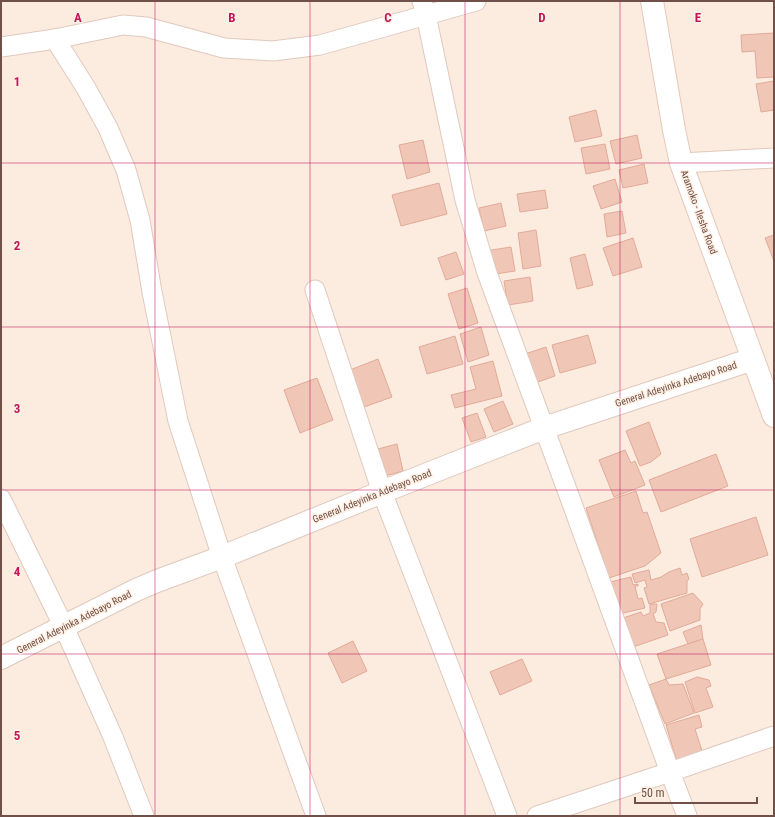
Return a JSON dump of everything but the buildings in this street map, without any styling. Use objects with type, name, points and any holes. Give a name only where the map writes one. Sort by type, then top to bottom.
[{"type":"street","points":[[1,46],[55,39],[123,25],[146,27],[224,48],[273,51],[320,45],[424,8],[476,1]]},
{"type":"street","name":"Aramoko - Ilesha Road","points":[[652,1],[681,163],[774,416]]},
{"type":"street","points":[[424,8],[468,208],[487,273],[687,816]]},
{"type":"street","points":[[55,39],[86,88],[108,128],[126,170],[140,220],[152,292],[178,421],[222,557],[316,816]]},
{"type":"street","points":[[681,163],[774,158]]},
{"type":"street","points":[[315,290],[382,492],[507,816]]},
{"type":"street","name":"General Adeyinka Adebayo Road","points":[[1,658],[136,590],[157,581],[222,557],[544,428],[753,359]]},
{"type":"street","points":[[1,499],[64,627],[113,737],[144,816]]},
{"type":"street","points":[[537,816],[774,736]]}]
